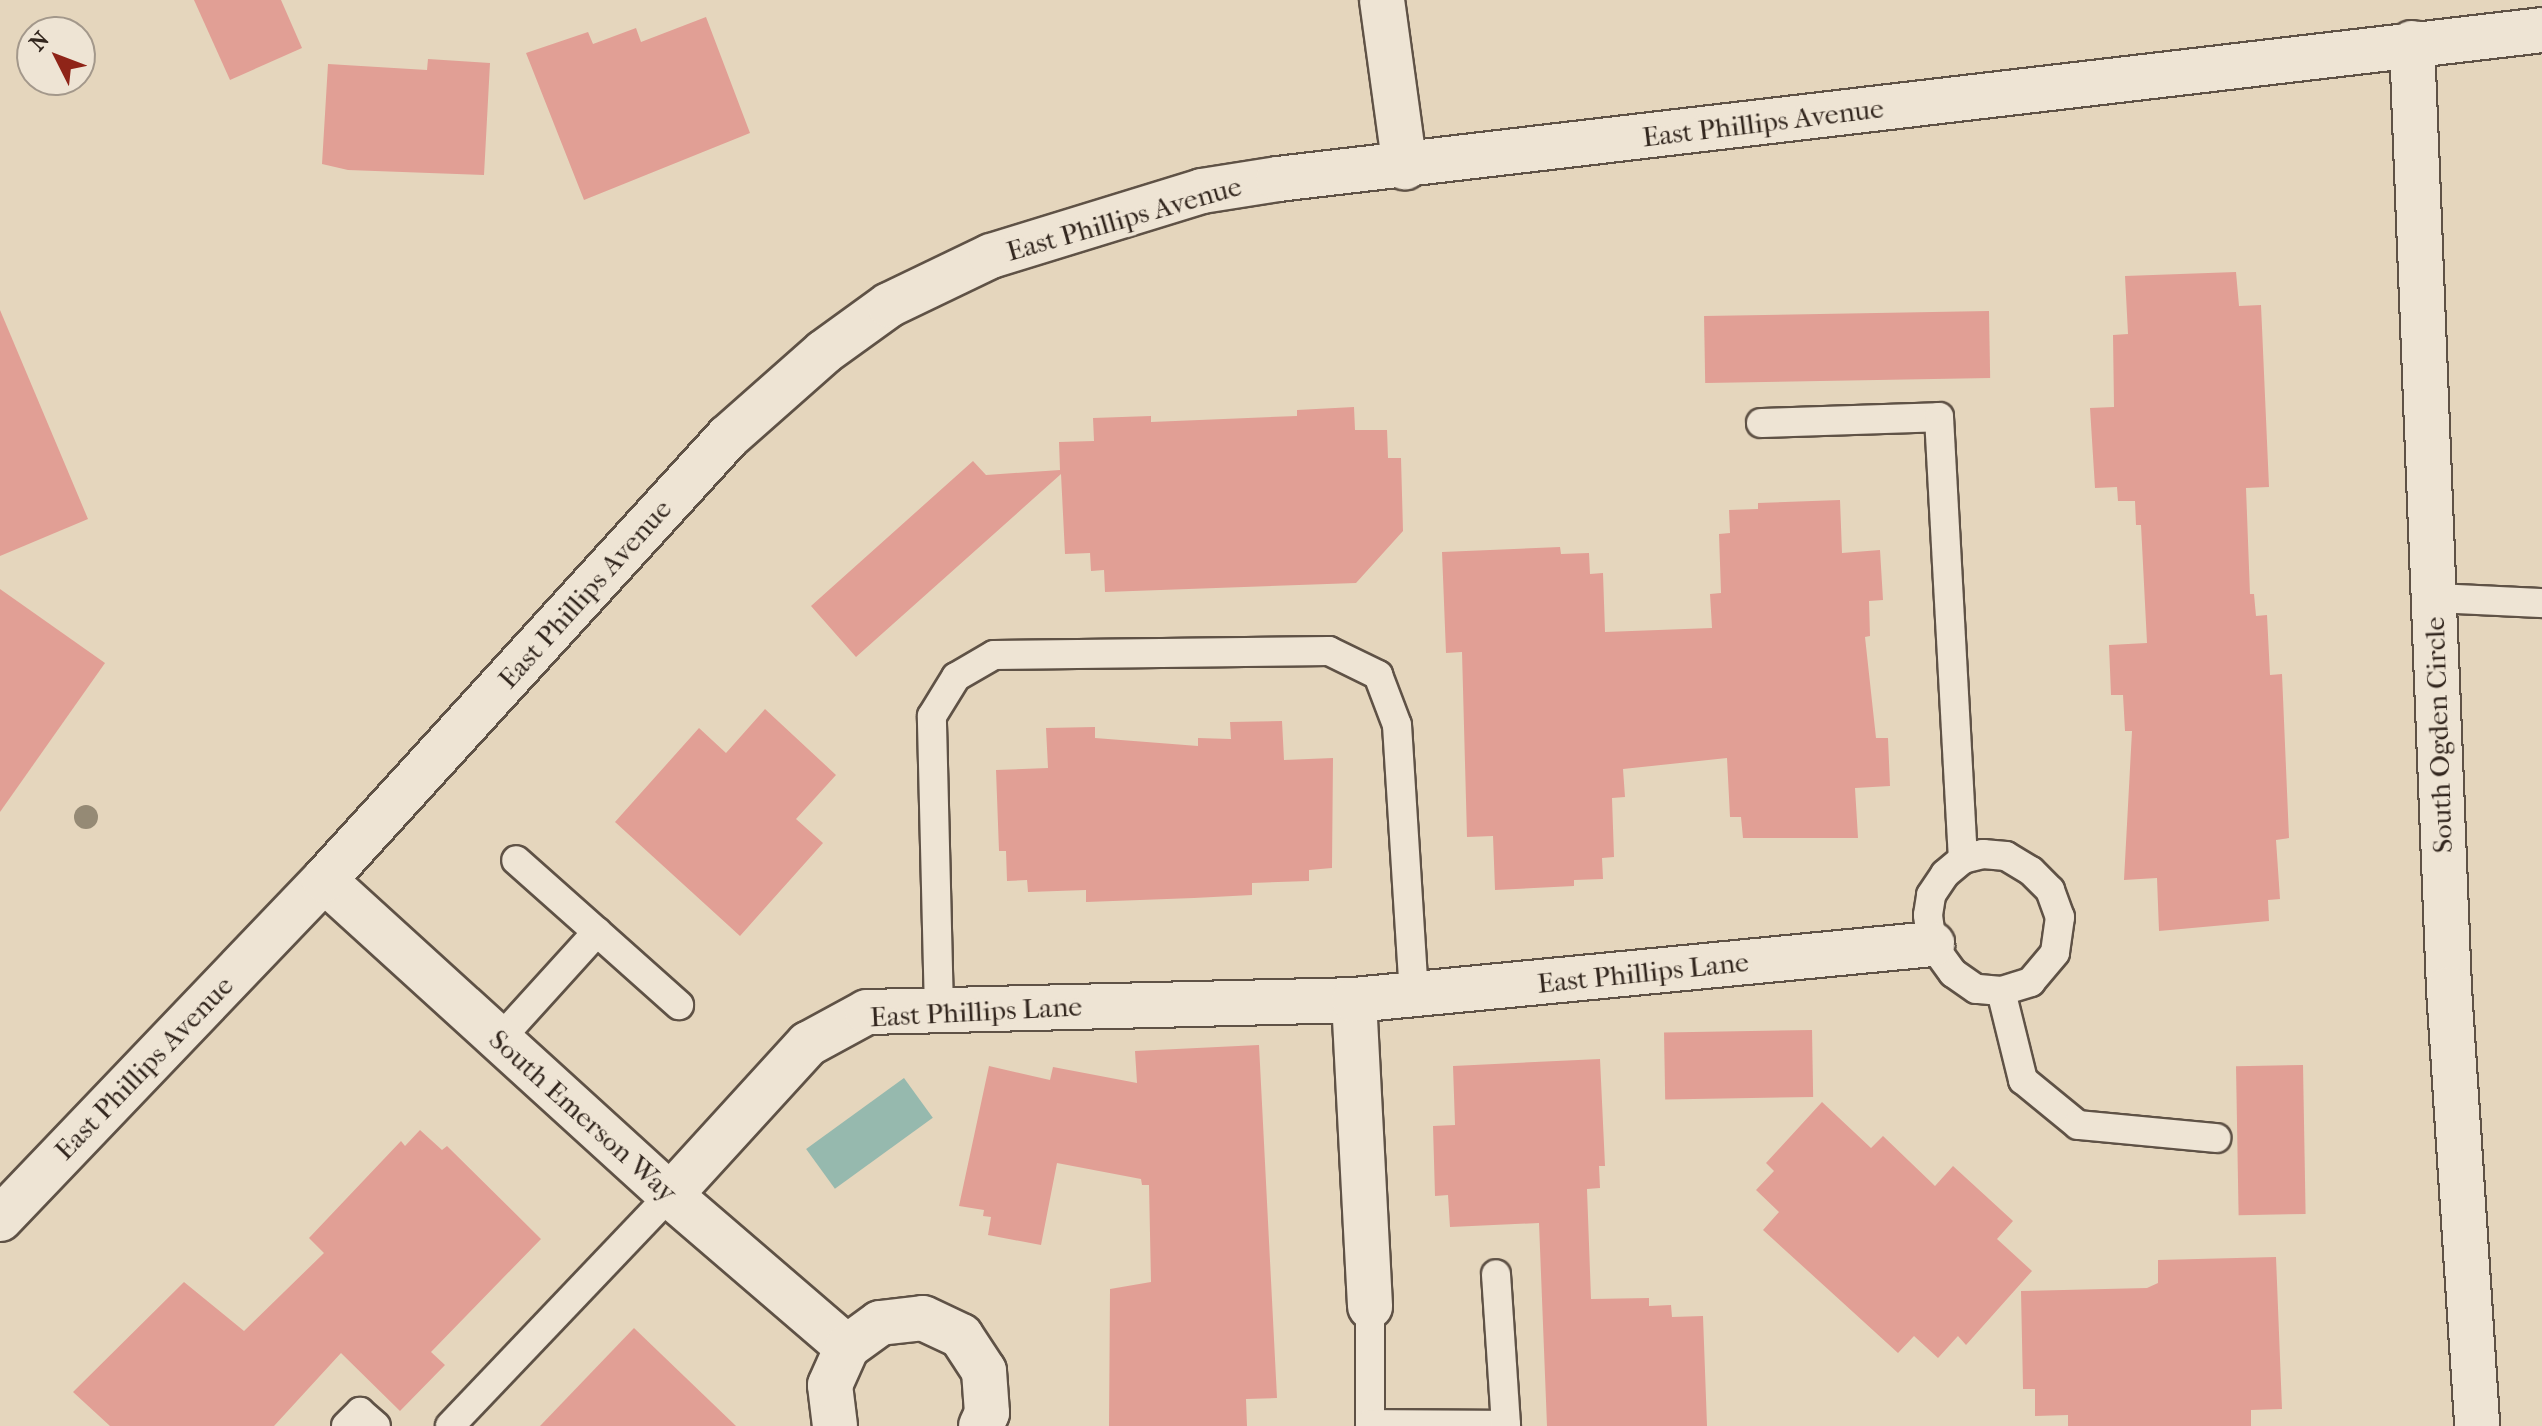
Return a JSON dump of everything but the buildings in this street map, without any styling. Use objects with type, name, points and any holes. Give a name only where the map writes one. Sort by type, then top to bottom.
[{"type":"street","points":[[1382,0],[1405,167]]},
{"type":"street","name":"East Phillips Avenue","points":[[0,1219],[324,880],[728,437],[824,352],[889,305],[991,256],[1202,191],[2412,43],[2542,30]]},
{"type":"street","name":"South Ogden Circle","points":[[2412,43],[2449,989],[2477,1426]]},
{"type":"street","name":"South Emerson Way","points":[[324,880],[670,1195],[847,1347]]},
{"type":"street","name":"East Phillips Lane","points":[[670,1195],[808,1044],[867,1012],[1354,1000],[1932,944]]},
{"type":"street","points":[[1354,1000],[1370,1307]]},
{"type":"street","points":[[835,1426],[830,1385],[847,1347],[880,1323],[923,1318],[961,1336],[984,1371],[987,1413],[981,1426]]},
{"type":"lane","points":[[1761,423],[1939,417],[1963,859]]},
{"type":"lane","points":[[2434,598],[2542,603]]},
{"type":"lane","points":[[939,1010],[932,716],[956,677],[994,655],[1329,651],[1378,675],[1397,725],[1414,995]]},
{"type":"lane","points":[[2006,856],[2031,871],[2050,890],[2060,917],[2055,953],[2031,982],[2001,991],[1976,989],[1953,973],[1932,944],[1931,895],[1963,859],[2006,856]]},
{"type":"lane","points":[[516,860],[679,1005]]},
{"type":"lane","points":[[499,1040],[597,932]]},
{"type":"lane","points":[[2001,991],[2023,1080],[2078,1125],[2216,1138]]},
{"type":"lane","points":[[450,1426],[670,1195]]},
{"type":"lane","points":[[1370,1307],[1370,1424],[1506,1425],[1496,1274]]},
{"type":"lane","points":[[346,1426],[360,1412],[376,1426]]},
{"type":"water","points":[[904,1078],[933,1118],[835,1189],[806,1149]]}]
